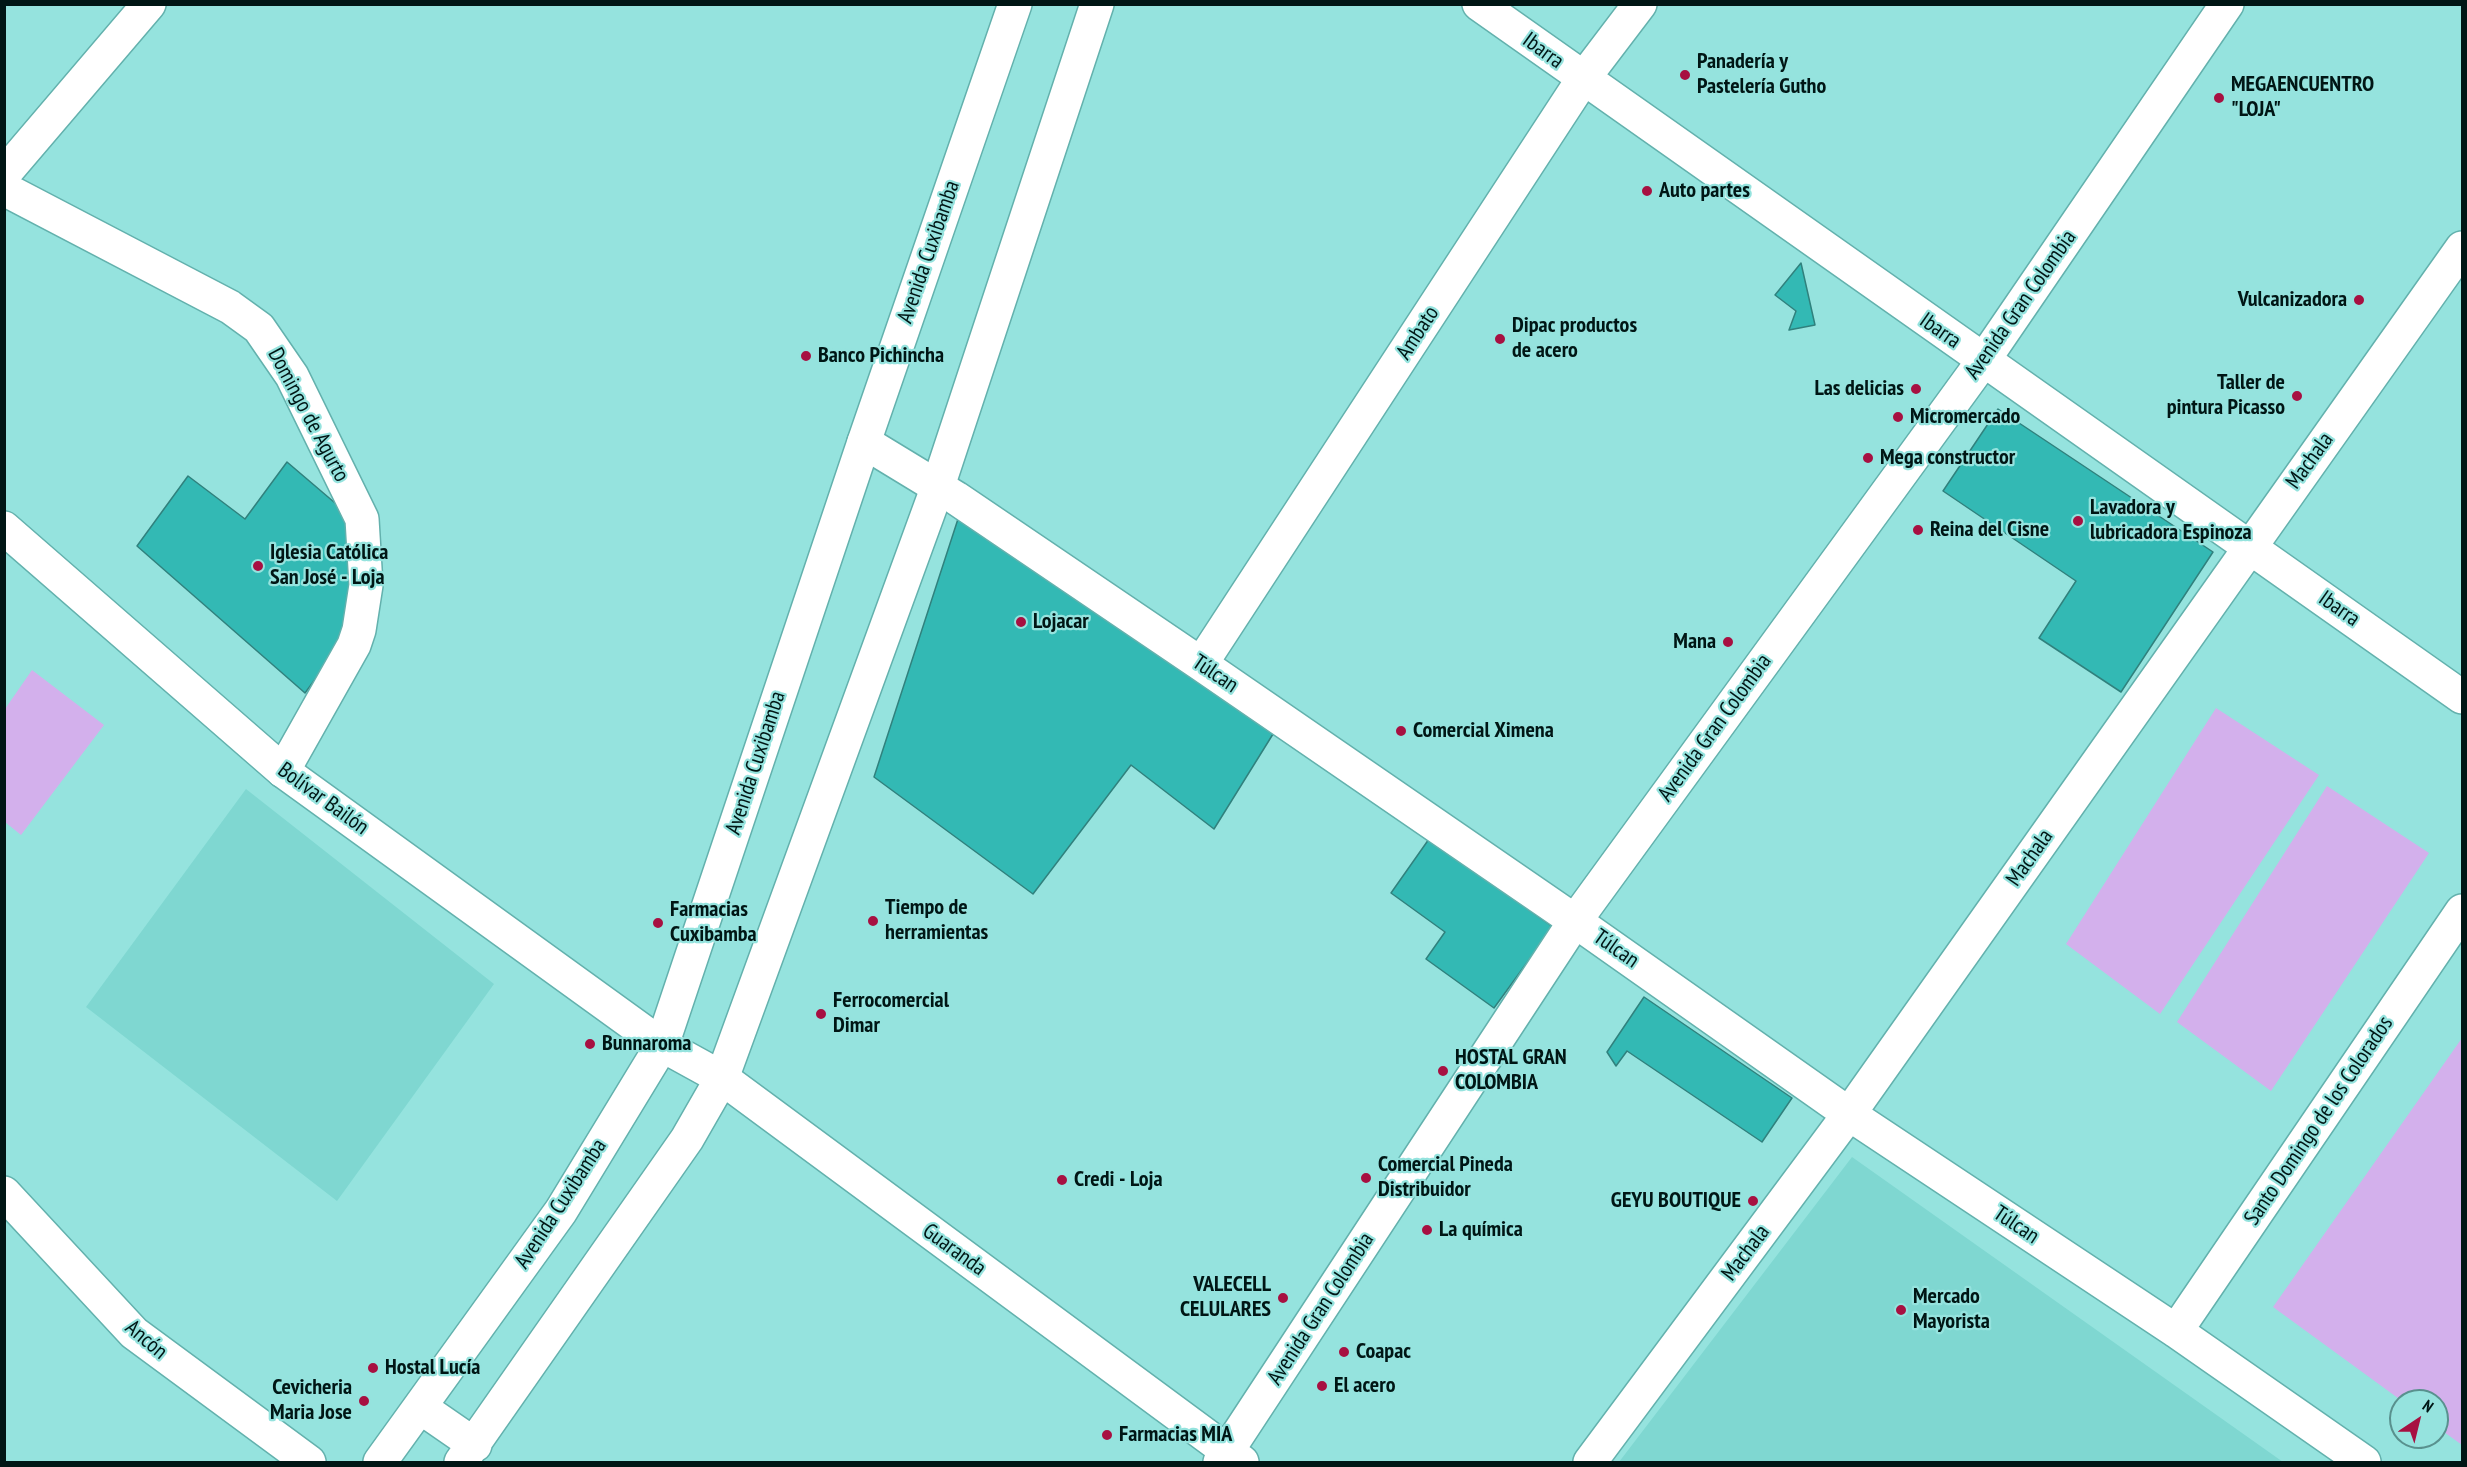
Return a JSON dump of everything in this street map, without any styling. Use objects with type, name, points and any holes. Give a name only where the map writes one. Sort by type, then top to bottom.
[{"type":"street","points":[[4,174],[149,4]]},
{"type":"street","name":"Avenida Cuxibamba","points":[[380,1462],[561,1211],[662,1045],[864,442],[1015,4]]},
{"type":"street","points":[[420,1407],[468,1454],[687,1139],[722,1078],[938,486],[1097,4]]},
{"type":"street","name":"Ibarra","points":[[1479,4],[2463,697]]},
{"type":"street","name":"Ambato","points":[[1201,664],[1583,79],[1640,4]]},
{"type":"street","name":"Avenida Gran Colombia","points":[[1230,1459],[1575,921],[1983,361],[2227,4]]},
{"type":"street","name":"Domingo de Agurto","points":[[4,189],[230,307],[259,328],[292,375],[362,519],[366,585],[359,630],[354,645],[283,771]]},
{"type":"street","name":"Machala","points":[[1590,1462],[1850,1114],[2463,248]]},
{"type":"street","name":"Túlcan","points":[[864,442],[938,486],[1201,664],[1575,921],[1850,1114],[2176,1331],[2364,1462]]},
{"type":"street","name":"Bolívar Bailón","points":[[4,528],[283,771],[662,1045]]},
{"type":"street","name":"Santo Domingo de los Colorados","points":[[2176,1331],[2463,911]]},
{"type":"street","name":"Guaranda","points":[[662,1045],[722,1078],[1230,1459]]},
{"type":"street","name":"Ancón","points":[[4,1193],[134,1333],[309,1462]]},
{"type":"shaded area","points":[[32,670],[104,725],[21,835],[5,822],[5,709]]},
{"type":"shaded area","points":[[2216,708],[2319,775],[2160,1014],[2066,944]]},
{"type":"shaded area","points":[[2327,786],[2429,853],[2271,1091],[2177,1022]]},
{"type":"shaded area","points":[[246,789],[494,984],[337,1201],[86,1007]]},
{"type":"shaded area","points":[[2462,1038],[2462,1445],[2449,1436],[2449,1389],[2389,1389],[2389,1392],[2273,1307]]},
{"type":"shaded area","name":"Mercado Mayorista","points":[[1852,1157],[2283,1462],[1619,1462]]},
{"type":"building","points":[[1801,263],[1815,325],[1789,330],[1796,311],[1775,295]]},
{"type":"building","name":"Lavadora y lubricadora Espinoza","points":[[1998,409],[2213,552],[2121,692],[2039,638],[2076,581],[1943,491]]},
{"type":"building","name":"Iglesia Católica San José - Loja","points":[[287,462],[355,520],[358,586],[342,643],[305,693],[137,546],[188,476],[245,519]]},
{"type":"building","name":"Lojacar","points":[[958,519],[1278,726],[1214,829],[1131,765],[1033,894],[874,777]]},
{"type":"building","points":[[1429,839],[1553,927],[1494,1008],[1426,959],[1445,932],[1391,893]]},
{"type":"building","points":[[1644,997],[1792,1098],[1762,1142],[1627,1051],[1616,1066],[1607,1052]]},
{"type":"place","name":"Panadería y Pastelería Gutho","points":[[1685,75]]},
{"type":"place","name":"MEGAENCUENTRO \"LOJA\"","points":[[2219,98]]},
{"type":"place","name":"Auto partes","points":[[1647,191]]},
{"type":"place","name":"Vulcanizadora","points":[[2359,300]]},
{"type":"place","name":"Dipac productos de acero","points":[[1500,339]]},
{"type":"place","name":"Banco Pichincha","points":[[806,356]]},
{"type":"place","name":"Las delicias","points":[[1916,389]]},
{"type":"place","name":"Taller de pintura Picasso","points":[[2297,396]]},
{"type":"place","name":"Micromercado","points":[[1898,417]]},
{"type":"place","name":"Mega constructor","points":[[1868,458]]},
{"type":"place","name":"Lavadora y lubricadora Espinoza","points":[[2078,521]]},
{"type":"place","name":"Reina del Cisne","points":[[1918,530]]},
{"type":"place","name":"Iglesia Católica San José - Loja","points":[[258,566]]},
{"type":"place","name":"Lojacar","points":[[1021,622]]},
{"type":"place","name":"Mana","points":[[1728,642]]},
{"type":"place","name":"Comercial Ximena","points":[[1401,731]]},
{"type":"place","name":"Tiempo de herramientas","points":[[873,921]]},
{"type":"place","name":"Farmacias Cuxibamba","points":[[658,923]]},
{"type":"place","name":"Ferrocomercial Dimar","points":[[821,1014]]},
{"type":"place","name":"Bunnaroma","points":[[590,1044]]},
{"type":"place","name":"HOSTAL GRAN COLOMBIA","points":[[1443,1071]]},
{"type":"place","name":"Comercial Pineda Distribuidor","points":[[1366,1178]]},
{"type":"place","name":"Credi - Loja","points":[[1062,1180]]},
{"type":"place","name":"GEYU BOUTIQUE","points":[[1753,1201]]},
{"type":"place","name":"La química","points":[[1427,1230]]},
{"type":"place","name":"VALECELL CELULARES","points":[[1283,1298]]},
{"type":"place","name":"Mercado Mayorista","points":[[1901,1310]]},
{"type":"place","name":"Coapac","points":[[1344,1352]]},
{"type":"place","name":"Hostal Lucía","points":[[373,1368]]},
{"type":"place","name":"El acero","points":[[1322,1386]]},
{"type":"place","name":"Cevicheria Maria Jose","points":[[364,1401]]},
{"type":"place","name":"Farmacias MIA","points":[[1107,1435]]}]
